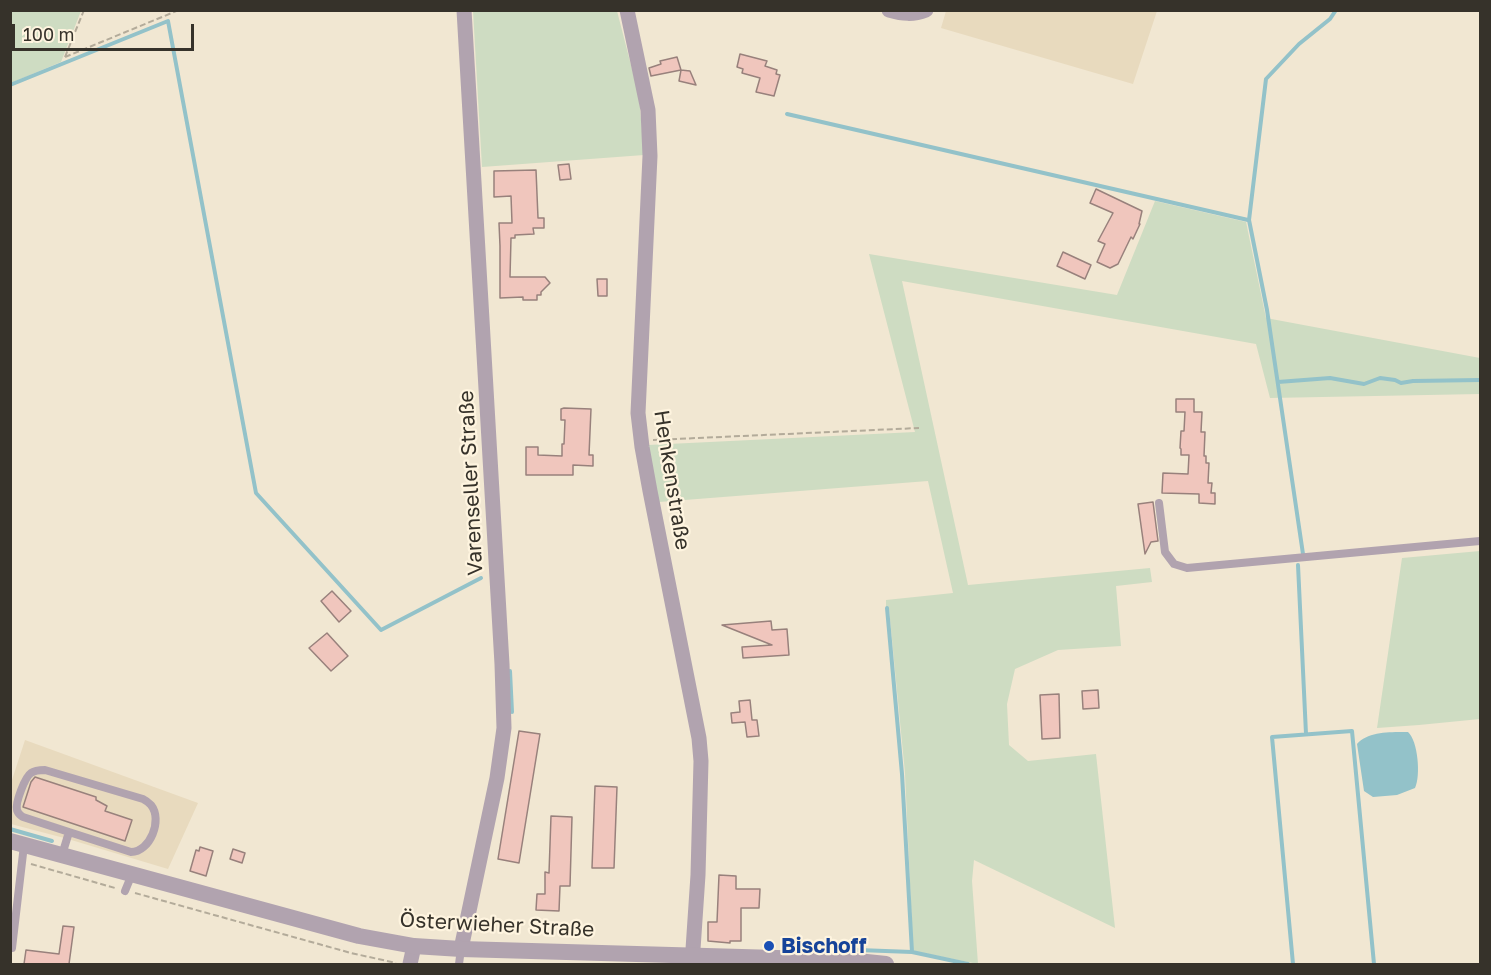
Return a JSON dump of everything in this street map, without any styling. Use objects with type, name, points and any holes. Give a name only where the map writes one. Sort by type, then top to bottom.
[{"type":"street","name":"Varenseller Straße","points":[[460,957],[497,778],[504,728],[464,10]]},
{"type":"street","name":"Henkenstraße","points":[[627,10],[648,110],[650,156],[638,413],[650,491],[699,738],[700,772],[693,960]]},
{"type":"street","points":[[889,10],[904,15],[926,10]]},
{"type":"street","name":"Österwieher Straße","points":[[19,849],[62,855],[359,936],[412,958],[847,960],[886,964]]},
{"type":"lane","points":[[1159,503],[1165,552],[1174,564],[1187,568],[1480,541]]},
{"type":"lane","points":[[45,770],[143,799],[150,804],[154,812],[153,831],[142,850],[137,852],[69,832],[19,814],[17,803],[30,773],[45,770]]},
{"type":"lane","points":[[62,855],[69,832]]},
{"type":"lane","points":[[12,948],[19,849]]},
{"type":"lane","points":[[126,891],[132,874]]},
{"type":"path","points":[[84,10],[65,57],[178,10]]},
{"type":"path","points":[[641,440],[919,428]]},
{"type":"path","points":[[19,849],[126,891],[351,953],[397,963],[412,958]]},
{"type":"shaded area","points":[[946,10],[1157,11],[1133,84],[941,28]]},
{"type":"shaded area","points":[[25,740],[198,803],[168,869],[11,824],[11,783]]},
{"type":"green space","points":[[11,10],[81,11],[61,62],[11,83]]},
{"type":"green space","points":[[473,11],[617,11],[639,96],[644,155],[482,167]]},
{"type":"green space","points":[[1155,201],[1246,222],[1266,318],[1480,358],[1480,394],[1270,398],[1256,344],[902,281],[968,585],[1150,568],[1152,582],[1116,586],[1121,646],[1058,650],[1015,669],[1007,704],[1009,745],[1028,761],[1096,754],[1115,928],[974,860],[972,881],[978,964],[913,951],[905,773],[889,609],[886,609],[886,600],[953,593],[928,481],[659,502],[648,445],[915,432],[869,254],[1117,295]]},
{"type":"green space","points":[[1480,551],[1480,719],[1377,728],[1402,558]]},
{"type":"water","points":[[1408,732],[1414,743],[1417,759],[1418,775],[1415,788],[1397,795],[1373,797],[1364,791],[1357,744],[1374,734]]},
{"type":"building","points":[[740,54],[767,61],[765,66],[777,70],[776,74],[780,75],[774,96],[756,92],[760,78],[742,73],[743,69],[737,67]]},
{"type":"building","points":[[677,57],[681,70],[651,76],[649,68],[661,64],[660,61]]},
{"type":"building","points":[[681,70],[690,71],[696,85],[679,81]]},
{"type":"building","points":[[569,164],[571,179],[560,180],[558,165]]},
{"type":"building","points":[[536,170],[538,218],[544,218],[544,228],[533,228],[534,234],[515,235],[515,238],[511,238],[510,277],[545,277],[550,283],[541,295],[537,295],[537,300],[523,300],[523,297],[500,298],[499,223],[512,223],[511,196],[494,197],[494,171]]},
{"type":"building","points":[[1096,189],[1142,211],[1140,224],[1133,239],[1131,237],[1118,264],[1110,268],[1097,262],[1105,244],[1098,241],[1113,213],[1090,203]]},
{"type":"building","points":[[1063,252],[1091,265],[1085,279],[1057,266]]},
{"type":"building","points":[[597,279],[607,279],[607,296],[598,296]]},
{"type":"building","points":[[1176,399],[1194,399],[1194,412],[1202,412],[1201,432],[1205,432],[1204,456],[1206,456],[1206,463],[1209,463],[1208,483],[1212,483],[1211,493],[1215,493],[1215,504],[1199,503],[1199,494],[1162,493],[1163,473],[1188,474],[1189,455],[1181,455],[1180,448],[1185,412],[1176,412]]},
{"type":"building","points":[[561,409],[591,409],[589,455],[593,455],[593,466],[573,465],[573,475],[526,475],[526,447],[538,447],[538,455],[562,456],[565,420],[561,420]]},
{"type":"building","points":[[1153,502],[1158,541],[1151,542],[1145,554],[1138,504]]},
{"type":"building","points":[[332,591],[351,611],[339,622],[321,601]]},
{"type":"building","points":[[771,621],[772,630],[787,629],[789,655],[743,658],[742,647],[772,645],[722,625]]},
{"type":"building","points":[[327,633],[348,656],[331,671],[309,648]]},
{"type":"building","points":[[1098,690],[1099,708],[1083,709],[1082,691]]},
{"type":"building","points":[[1059,694],[1060,738],[1042,739],[1040,695]]},
{"type":"building","points":[[750,700],[752,720],[757,720],[759,736],[747,737],[745,722],[732,723],[731,713],[740,712],[739,701]]},
{"type":"building","points":[[519,731],[540,734],[519,863],[498,859]]},
{"type":"building","points":[[35,777],[96,797],[96,800],[107,806],[105,811],[132,820],[125,841],[23,807],[31,782]]},
{"type":"building","points":[[595,786],[617,787],[614,868],[592,868]]},
{"type":"building","points":[[551,816],[572,817],[570,886],[560,886],[559,911],[536,910],[537,894],[545,894],[545,872],[549,873]]},
{"type":"building","points":[[200,847],[213,851],[206,876],[190,871],[196,850],[199,851]]},
{"type":"building","points":[[233,849],[245,853],[242,863],[230,859]]},
{"type":"building","points":[[719,875],[736,876],[736,889],[760,889],[759,908],[741,908],[741,941],[730,941],[730,943],[708,941],[708,922],[717,922]]},
{"type":"building","points":[[63,926],[74,927],[69,964],[24,964],[26,950],[59,954]]},
{"type":"waterway","points":[[1303,554],[1267,310],[1249,220],[1266,79],[1299,44],[1330,19],[1336,10]]},
{"type":"waterway","points":[[10,85],[168,21],[256,493],[381,630],[481,578]]},
{"type":"waterway","points":[[787,114],[1248,220]]},
{"type":"waterway","points":[[1278,382],[1330,378],[1364,384],[1380,378],[1401,383],[1480,380]]},
{"type":"waterway","points":[[1298,565],[1306,734]]},
{"type":"waterway","points":[[887,608],[902,774],[912,952]]},
{"type":"waterway","points":[[510,671],[512,712]]},
{"type":"waterway","points":[[1293,964],[1272,737],[1352,731],[1374,964]]},
{"type":"waterway","points":[[10,829],[52,841]]},
{"type":"waterway","points":[[805,948],[912,952],[968,964]]},
{"type":"place","name":"Bischoff","points":[[769,946]]}]
